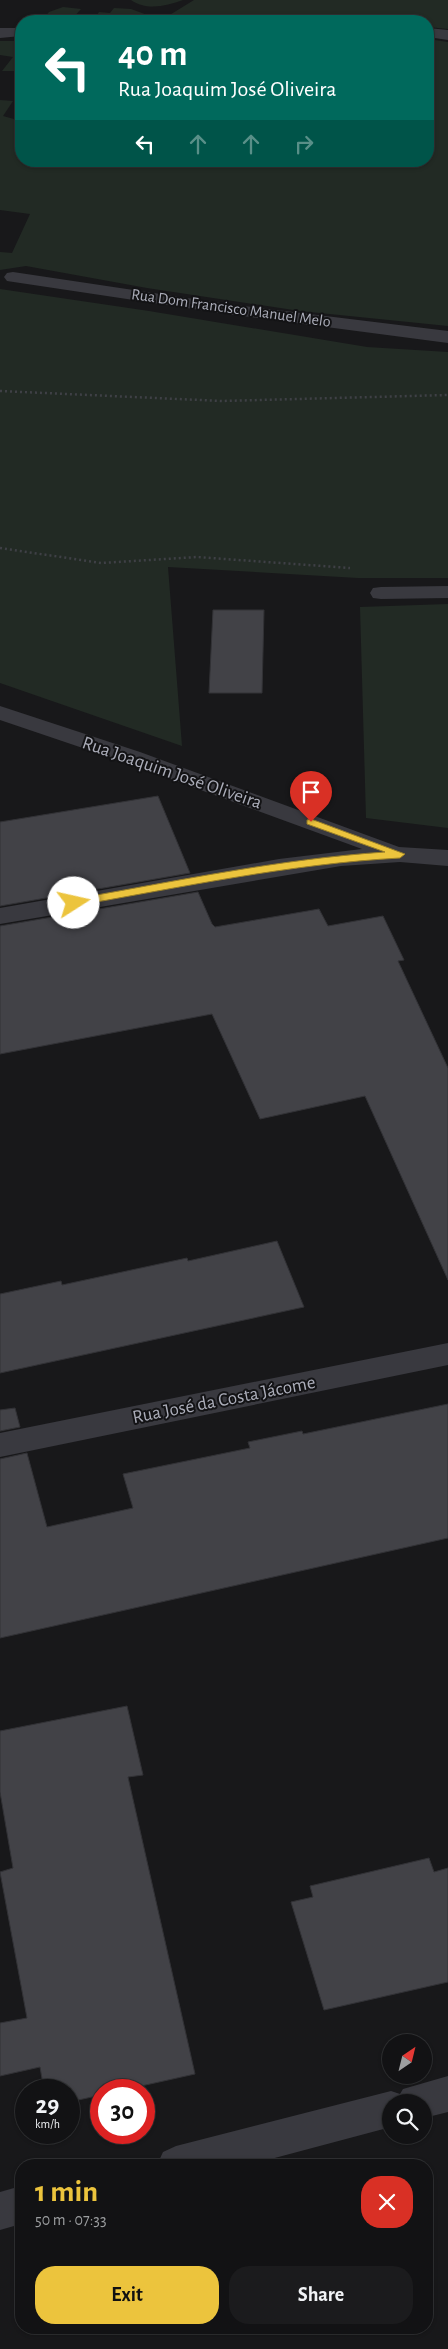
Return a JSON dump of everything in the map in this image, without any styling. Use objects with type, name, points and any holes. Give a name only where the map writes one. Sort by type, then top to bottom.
[{"type":"street","points":[[0,33],[15,32]]},
{"type":"street","points":[[434,34],[448,35]]},
{"type":"street","name":"Rua Dom Francisco Manuel Melo","points":[[14,277],[228,309],[448,337]]},
{"type":"street","points":[[380,592],[448,592]]},
{"type":"street","name":"Rua Joaquim José Oliveira","points":[[0,713],[142,760],[400,854]]},
{"type":"street","points":[[0,916],[340,858],[400,854],[448,858]]},
{"type":"street","name":"Rua José da Costa Jácome","points":[[0,1445],[448,1354]]},
{"type":"street","points":[[432,2098],[448,2094]]},
{"type":"street","points":[[199,2159],[382,2111]]},
{"type":"street","points":[[0,2211],[15,2207]]},
{"type":"path","points":[[0,391],[222,401],[448,394]]},
{"type":"path","points":[[0,548],[101,563],[197,557],[350,568]]},
{"type":"shaded area","points":[[131,0],[183,0],[163,6],[150,6]]},
{"type":"shaded area","points":[[194,0],[448,0],[448,29],[434,28],[434,15],[170,15]]},
{"type":"shaded area","points":[[63,7],[81,9],[76,15],[47,15],[49,12]]},
{"type":"shaded area","points":[[114,8],[131,9],[147,15],[97,15],[99,12],[110,13]]},
{"type":"shaded area","points":[[434,40],[448,42],[448,326],[300,311],[147,288],[26,266],[0,270],[0,252],[12,253],[30,214],[0,210],[0,100],[13,101],[3,116],[15,119],[15,167],[434,167]]},
{"type":"shaded area","points":[[0,41],[15,41],[14,71],[2,71],[13,57],[0,55]]},
{"type":"shaded area","points":[[0,289],[149,311],[367,347],[448,352],[448,578],[358,578],[168,567],[182,746],[0,683]]},
{"type":"shaded area","points":[[448,604],[448,828],[366,818],[360,607]]},
{"type":"building","points":[[213,610],[264,610],[262,693],[209,693]]},
{"type":"building","points":[[158,796],[190,873],[0,906],[0,822]]},
{"type":"building","points":[[198,892],[215,927],[319,909],[328,926],[383,916],[404,960],[398,961],[448,1068],[448,1280],[365,1096],[260,1119],[212,1014],[0,1054],[0,926]]},
{"type":"building","points":[[277,1241],[304,1307],[0,1373],[0,1294],[61,1281],[62,1285],[187,1258],[188,1261]]},
{"type":"building","points":[[448,1404],[448,1538],[0,1638],[0,1459],[27,1453],[47,1527],[133,1508],[123,1474],[250,1448],[248,1442],[302,1431],[303,1434]]},
{"type":"building","points":[[15,1408],[20,1427],[0,1431],[0,1410]]},
{"type":"building","points":[[127,1706],[143,1775],[128,1777],[195,2074],[155,2083],[155,2079],[90,2079],[90,2097],[80,2100],[80,2079],[42,2079],[40,2067],[0,2076],[0,2023],[27,2018],[0,1872],[13,1868],[0,1792],[0,1731]]},
{"type":"building","points":[[429,1858],[434,1872],[448,1868],[448,1982],[324,2010],[291,1902],[313,1897],[310,1886]]},
{"type":"route","points":[[74,903],[279,867],[340,858],[400,854],[311,822]]}]
